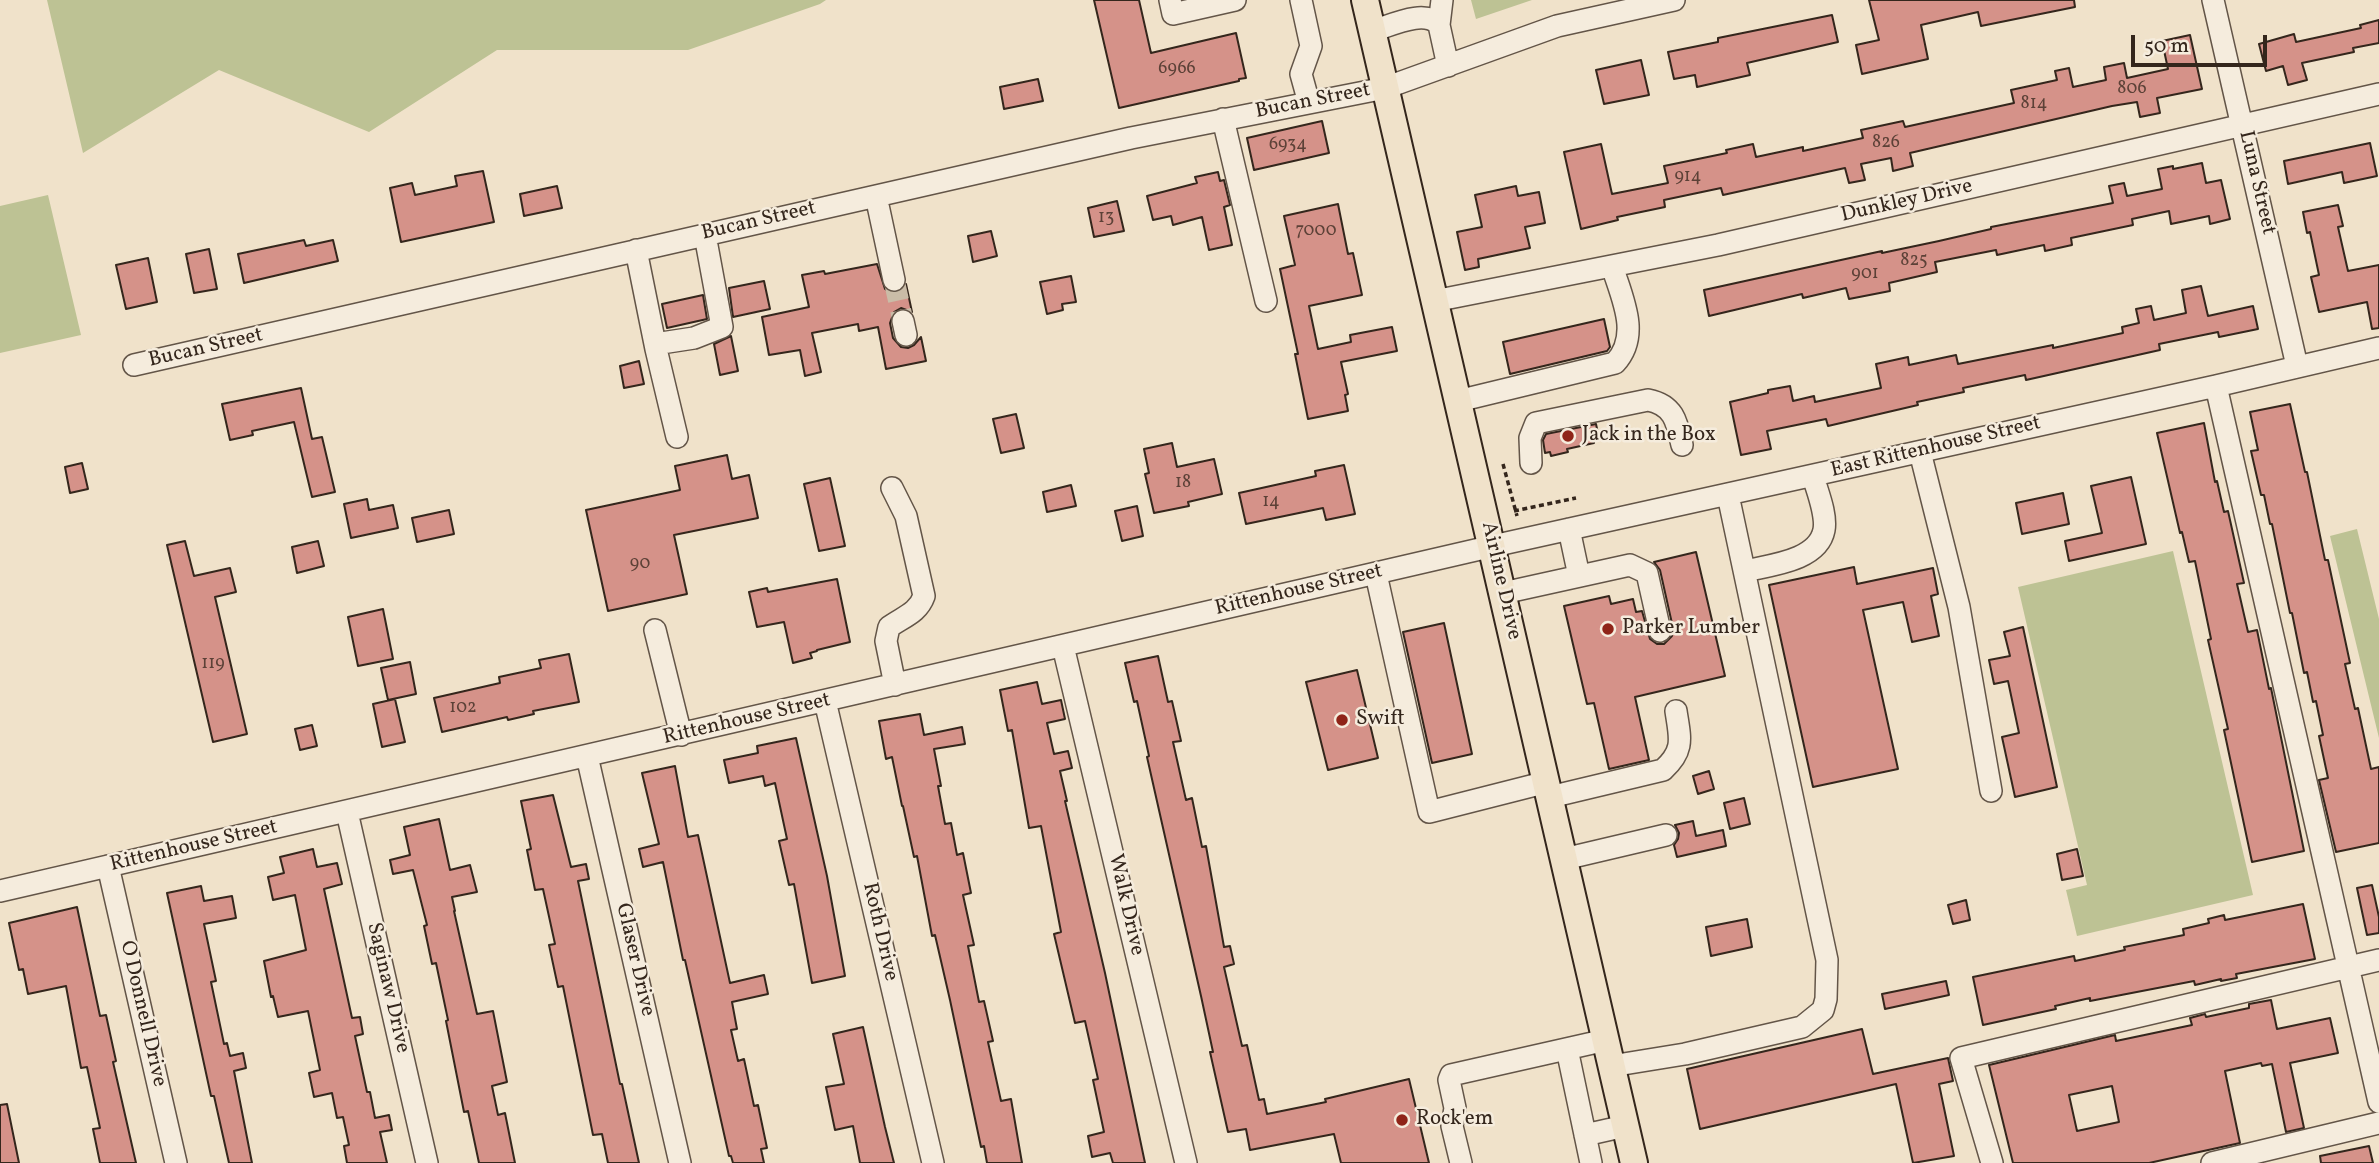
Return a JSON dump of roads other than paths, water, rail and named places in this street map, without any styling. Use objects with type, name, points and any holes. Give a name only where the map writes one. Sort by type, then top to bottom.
[{"type":"main road","name":"Airline Drive","points":[[1365,0],[1634,1163]]},
{"type":"street","points":[[1170,0],[1173,14],[1235,0]]},
{"type":"street","points":[[1301,0],[1311,46],[1301,74],[1309,103]]},
{"type":"street","points":[[1442,0],[1439,25],[1448,66]]},
{"type":"street","name":"Bucan Street","points":[[134,365],[1130,138],[1385,88],[1557,26],[1592,8],[1674,0]]},
{"type":"street","name":"Luna Street","points":[[2213,0],[2297,366]]},
{"type":"street","points":[[1372,31],[1412,10],[1439,25]]},
{"type":"street","name":"Dunkley Drive","points":[[1434,301],[1718,245],[2379,94]]},
{"type":"street","points":[[1223,119],[1266,301]]},
{"type":"street","points":[[876,196],[894,280]]},
{"type":"street","points":[[655,344],[694,338],[722,327],[705,234]]},
{"type":"street","points":[[636,250],[677,438]]},
{"type":"street","points":[[1458,401],[1615,363],[1625,351],[1628,317],[1612,266]]},
{"type":"street","name":"East Rittenhouse Street","points":[[1493,546],[2379,348]]},
{"type":"street","points":[[2216,386],[2379,1102]]},
{"type":"street","points":[[1531,463],[1530,438],[1536,423],[1648,400],[1661,402],[1672,413],[1682,445]]},
{"type":"street","points":[[1920,452],[1959,607],[1991,791]]},
{"type":"street","points":[[1745,571],[1796,558],[1815,547],[1824,531],[1824,522],[1813,476]]},
{"type":"street","points":[[892,488],[906,516],[924,596],[913,613],[889,626],[886,641],[895,685]]},
{"type":"street","points":[[1461,1163],[1452,1126],[1455,1108],[1449,1080],[1451,1075],[1567,1049],[1608,1053],[1685,1054],[1802,1027],[1822,1010],[1826,999],[1827,960],[1728,495]]},
{"type":"street","points":[[1569,529],[1579,576]]},
{"type":"street","name":"Rittenhouse Street","points":[[0,891],[1493,546]]},
{"type":"street","points":[[1503,593],[1630,565],[1647,573],[1660,631]]},
{"type":"street","points":[[1376,574],[1429,812],[1664,770],[1676,759],[1680,747],[1676,711]]},
{"type":"street","points":[[654,630],[681,735]]},
{"type":"street","name":"Walk Drive","points":[[1063,646],[1186,1163]]},
{"type":"street","name":"Roth Drive","points":[[825,701],[933,1163]]},
{"type":"street","name":"Glaser Drive","points":[[587,756],[680,1163]]},
{"type":"street","name":"Saginaw Drive","points":[[347,812],[427,1163]]},
{"type":"street","points":[[1564,859],[1666,835]]},
{"type":"street","name":"O Donnell Drive","points":[[108,866],[176,1163]]},
{"type":"street","points":[[1992,1163],[1961,1058],[2379,960]]},
{"type":"street","points":[[1567,1049],[1591,1163]]},
{"type":"street","points":[[2212,1163],[2379,1123]]},
{"type":"street","points":[[1585,1135],[1625,1126]]},
{"type":"tunnel","points":[[894,280],[903,321]]},
{"type":"place","name":"Jack in the Box","points":[[1568,436]]},
{"type":"place","name":"Parker Lumber","points":[[1608,629]]},
{"type":"place","name":"Swift","points":[[1342,720]]},
{"type":"place","name":"Rock'em","points":[[1402,1120]]}]
